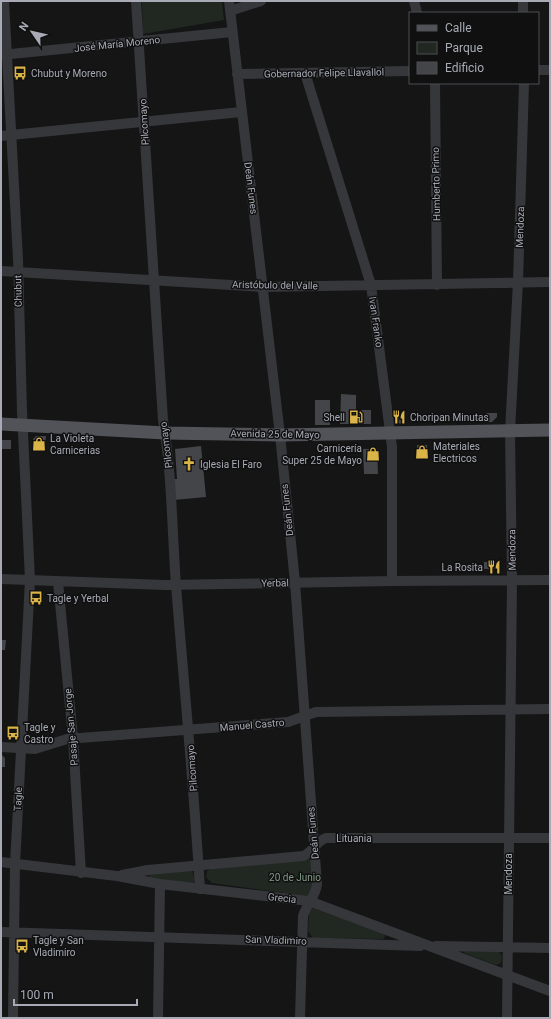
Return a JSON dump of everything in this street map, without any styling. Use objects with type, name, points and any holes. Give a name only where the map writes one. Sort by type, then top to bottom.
[{"type":"main road","name":"Avenida 25 de Mayo","points":[[1,424],[165,433],[280,435],[550,430]]},
{"type":"street","name":"Chubut","points":[[4,1],[4,55],[12,135],[30,580]]},
{"type":"street","name":"Pilcomayo","points":[[136,1],[165,433],[176,584],[190,730],[200,889]]},
{"type":"street","points":[[230,6],[261,1]]},
{"type":"street","points":[[414,1],[418,12]]},
{"type":"street","points":[[523,1],[523,12]]},
{"type":"street","name":"Deán Funes","points":[[230,6],[241,112],[280,435],[294,582],[317,884],[315,894],[309,902],[303,916],[301,941],[300,1018]]},
{"type":"street","name":"José María Moreno","points":[[4,55],[232,32]]},
{"type":"street","points":[[539,70],[550,70]]},
{"type":"street","name":"Gobernador Felipe Llavallol","points":[[237,74],[409,71]]},
{"type":"street","name":"Ivan Franko","points":[[305,73],[371,285],[390,434],[392,581]]},
{"type":"street","name":"Humberto Primo","points":[[435,84],[437,284]]},
{"type":"street","name":"Mendoza","points":[[507,1018],[512,581],[510,431],[518,282],[524,84]]},
{"type":"street","points":[[1,136],[241,112]]},
{"type":"street","name":"Aristóbulo del Valle","points":[[1,271],[263,287],[550,282]]},
{"type":"street","name":"Yerbal","points":[[1,579],[58,582],[176,584],[550,580]]},
{"type":"street","name":"Tagle","points":[[14,1018],[15,864],[30,580]]},
{"type":"street","name":"Pasaje San Jorge","points":[[58,582],[73,738],[81,873]]},
{"type":"street","name":"Manuel Castro","points":[[1,747],[44,747],[73,738],[288,722],[316,712],[550,709]]},
{"type":"street","name":"Lituania","points":[[117,876],[148,870],[303,856],[326,838],[550,838]]},
{"type":"street","name":"Grecia","points":[[1,862],[81,873],[117,876],[160,884],[309,902],[550,991]]},
{"type":"street","points":[[158,1018],[160,884]]},
{"type":"street","name":"San Vladimiro","points":[[1,932],[428,946],[550,948]]},
{"type":"green space","points":[[142,1],[222,1],[224,20],[143,34]]},
{"type":"green space","name":"20 de Junio","points":[[308,858],[311,860],[313,889],[307,896],[212,883],[206,877],[207,871],[212,869]]},
{"type":"green space","points":[[192,870],[195,880],[193,883],[149,879],[149,874]]},
{"type":"green space","points":[[313,908],[382,933],[385,935],[384,939],[313,938],[308,931],[309,912]]},
{"type":"green space","points":[[465,951],[499,952],[502,956],[501,963],[496,965],[464,953]]},
{"type":"building","points":[[341,394],[356,395],[356,410],[371,410],[371,424],[340,424]]},
{"type":"building","points":[[315,400],[330,400],[330,425],[315,425]]},
{"type":"building","name":"Choripan Minutas","points":[[395,413],[402,413],[403,424],[397,423]]},
{"type":"building","points":[[486,413],[497,413],[497,417],[492,422],[486,422]]},
{"type":"building","name":"La Violeta Carnicerias","points":[[36,436],[46,436],[45,448],[33,448],[33,439]]},
{"type":"building","points":[[1,440],[11,440],[11,449],[1,449]]},
{"type":"building","name":"Materiales Electricos","points":[[417,445],[427,445],[427,459],[417,459]]},
{"type":"building","name":"Iglesia El Faro","points":[[201,446],[206,497],[174,500],[172,479],[177,479],[175,449]]},
{"type":"building","points":[[363,449],[377,449],[378,474],[364,474]]},
{"type":"building","points":[[484,562],[496,562],[496,568],[484,569]]},
{"type":"building","points":[[1,640],[6,640],[5,650],[1,650]]},
{"type":"building","points":[[1,754],[5,758],[5,767],[1,767]]},
{"type":"place","name":"Chubut y Moreno","points":[[20,73]]},
{"type":"place","name":"Shell","points":[[356,417]]},
{"type":"place","name":"Choripan Minutas","points":[[399,417]]},
{"type":"place","name":"La Violeta Carnicerias","points":[[39,444]]},
{"type":"place","name":"Materiales Electricos","points":[[422,452]]},
{"type":"place","name":"Carnicería Super 25 de Mayo","points":[[373,454]]},
{"type":"place","name":"Iglesia El Faro","points":[[189,464]]},
{"type":"place","name":"La Rosita","points":[[494,567]]},
{"type":"place","name":"Tagle y Yerbal","points":[[36,598]]},
{"type":"place","name":"Tagle y Castro","points":[[13,733]]},
{"type":"place","name":"Tagle y San Vladimiro","points":[[22,946]]}]
